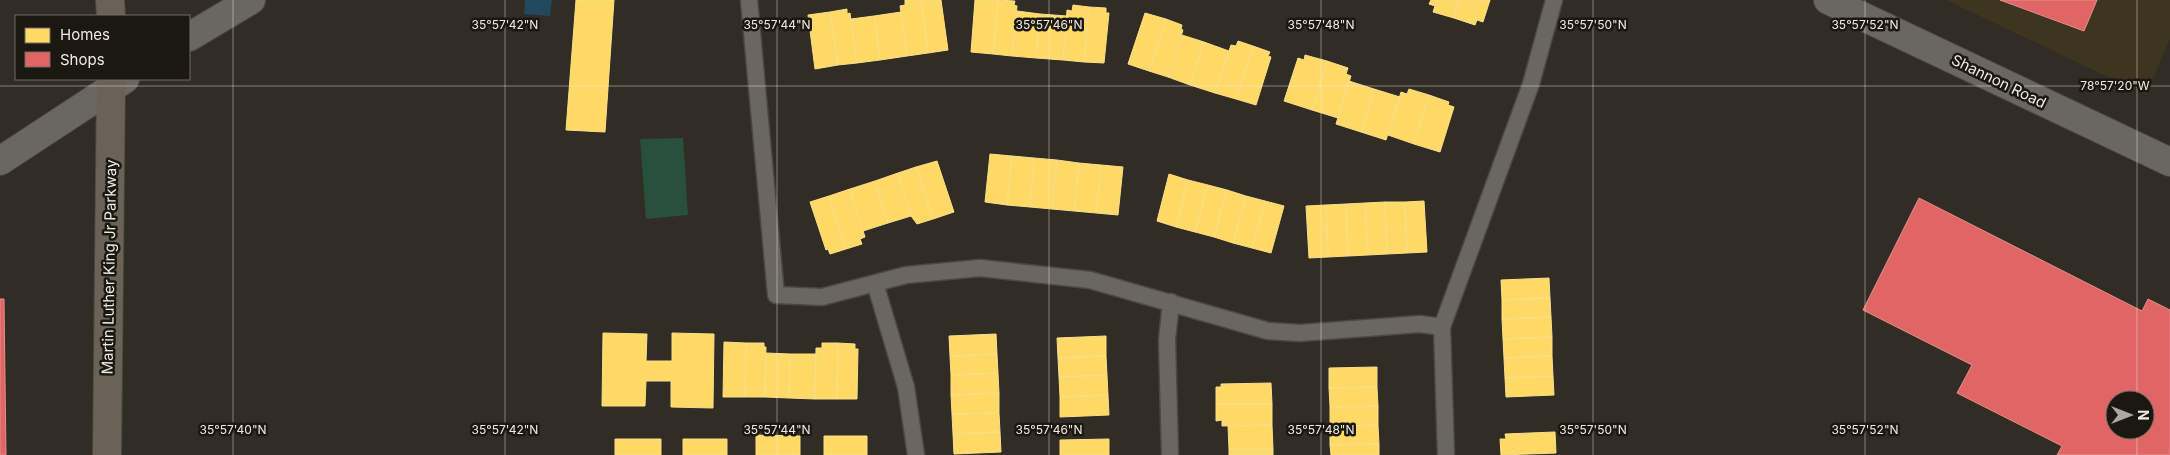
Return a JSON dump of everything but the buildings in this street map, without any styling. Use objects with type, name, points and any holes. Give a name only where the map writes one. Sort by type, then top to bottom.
[{"type":"main road","points":[[110,0],[111,15]]},
{"type":"main road","name":"Martin Luther King Jr Parkway","points":[[107,455],[116,82]]},
{"type":"street","points":[[190,37],[251,0]]},
{"type":"street","name":"Shannon Road","points":[[1828,0],[2170,162]]},
{"type":"street","points":[[0,161],[37,139],[116,82]]},
{"type":"lane","points":[[749,0],[776,295],[822,297],[906,275],[980,268],[1090,280],[1268,331],[1300,333],[1420,324],[1442,327]]},
{"type":"lane","points":[[1446,455],[1442,327],[1531,84],[1554,0]]},
{"type":"lane","points":[[875,283],[906,387],[916,455]]},
{"type":"lane","points":[[1170,455],[1167,340],[1171,302]]},
{"type":"shaded area","points":[[1946,0],[2170,0],[2170,39],[2146,95]]},
{"type":"green space","points":[[683,138],[688,215],[646,219],[640,139]]},
{"type":"water","points":[[525,0],[552,0],[550,16],[524,14]]}]
